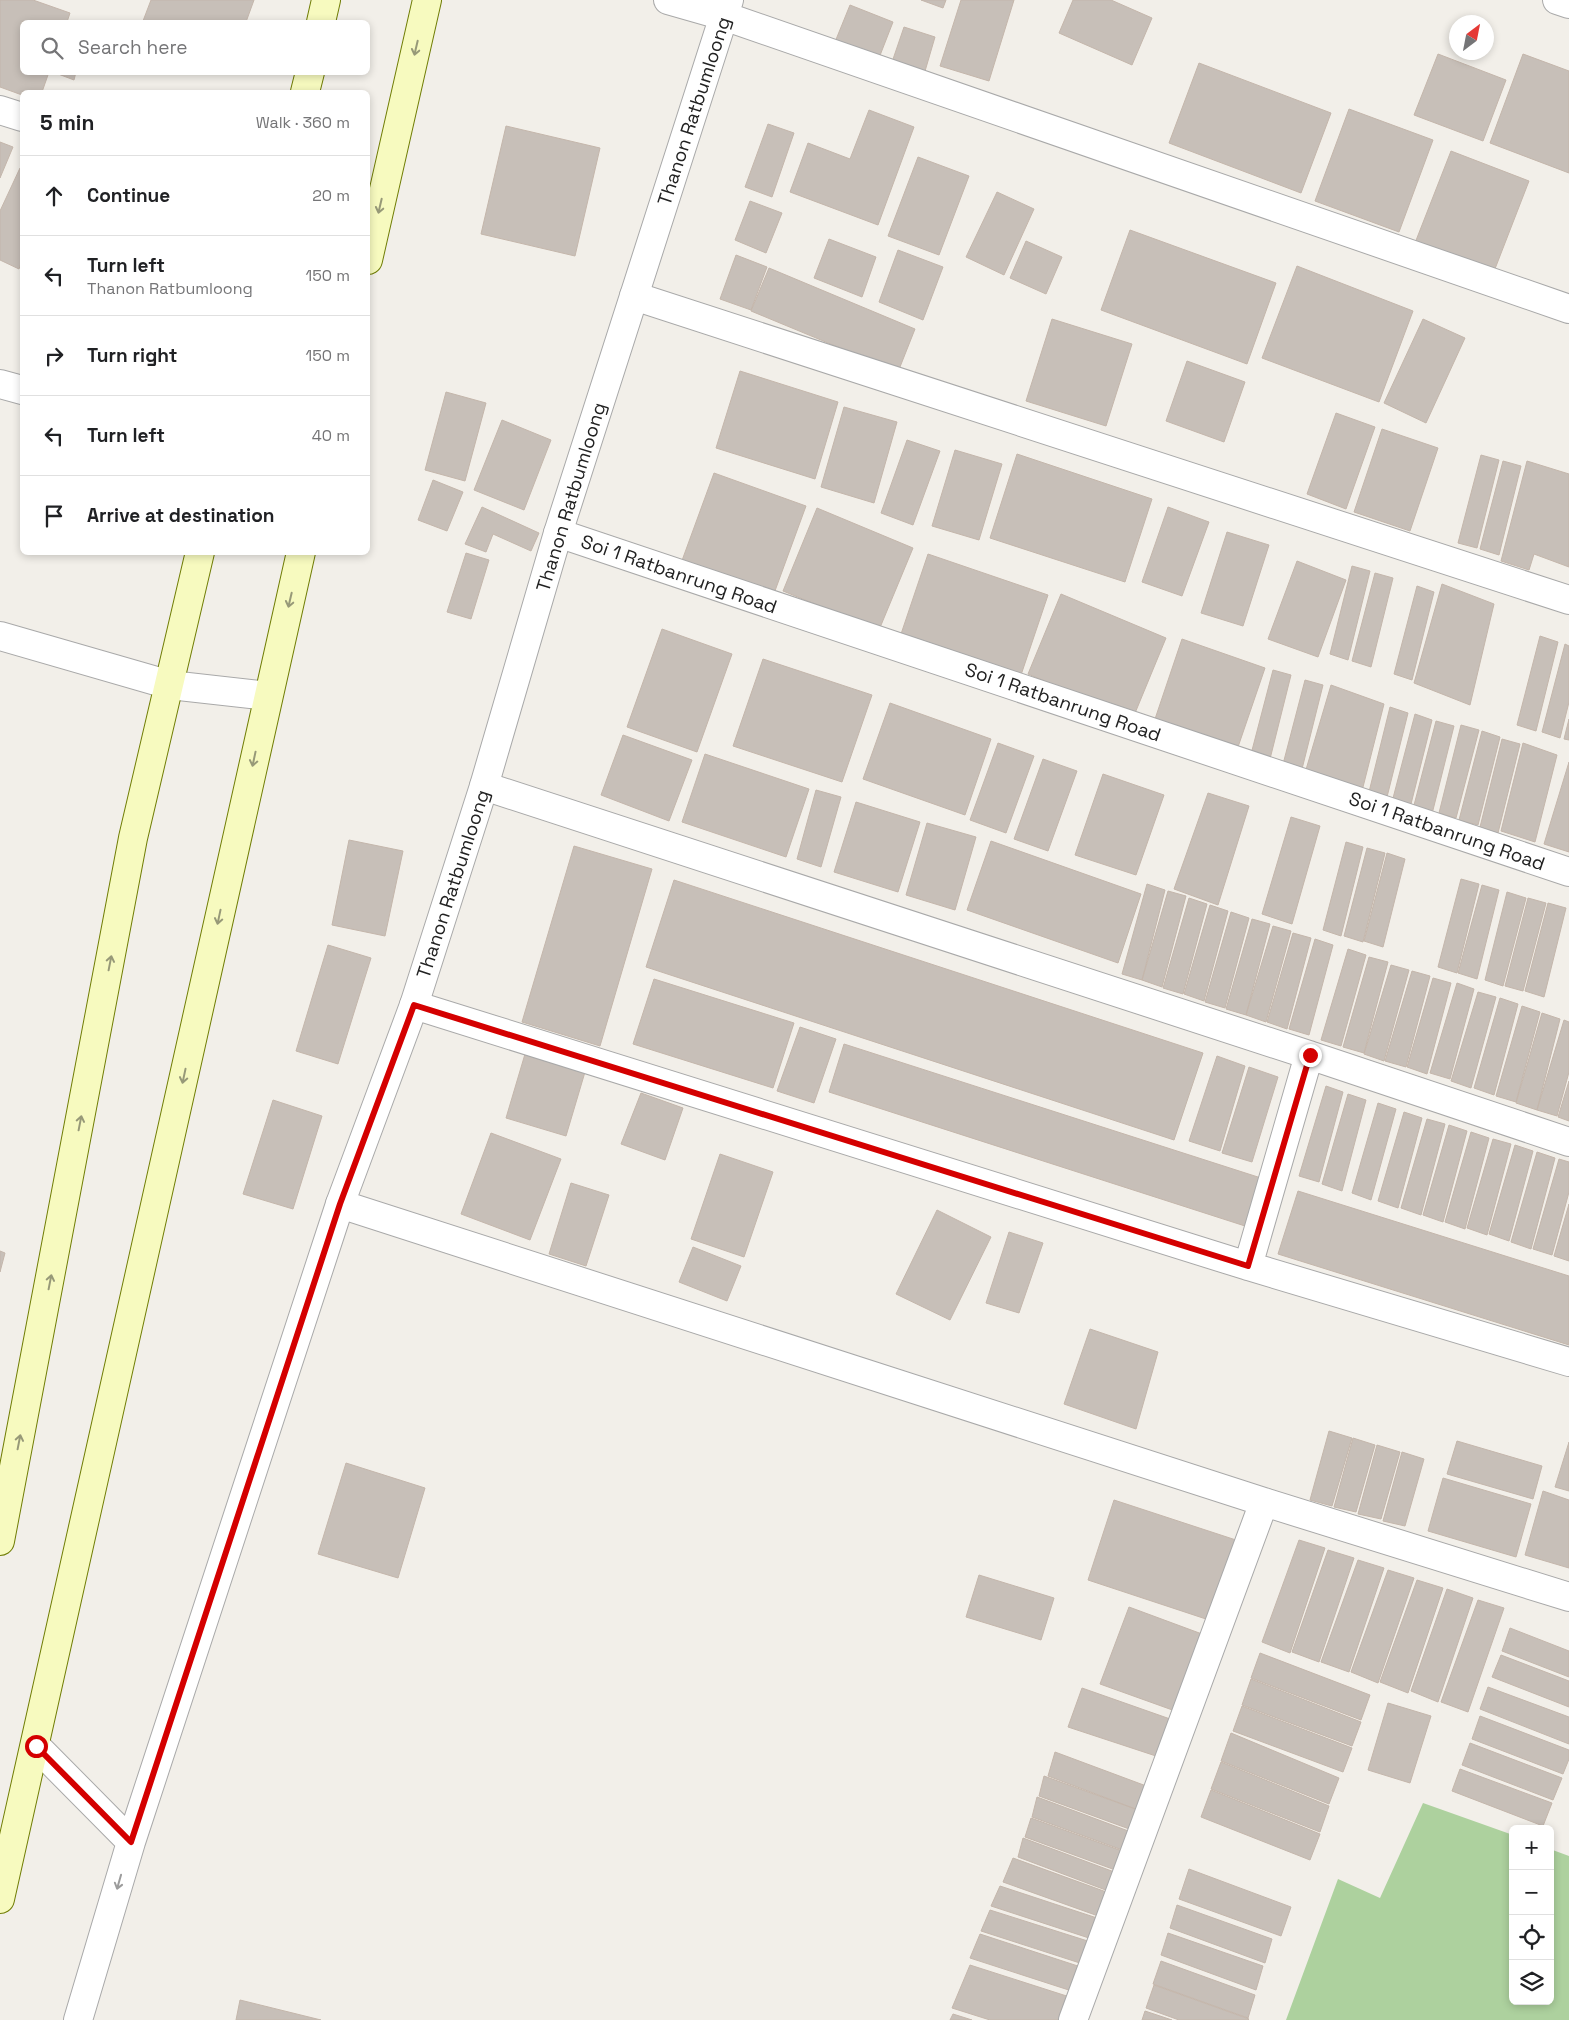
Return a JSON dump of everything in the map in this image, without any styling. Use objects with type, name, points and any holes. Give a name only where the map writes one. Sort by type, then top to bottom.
[{"type":"main road","points":[[321,20],[326,0]]},
{"type":"main road","points":[[370,251],[426,0]]},
{"type":"main road","points":[[306,90],[309,75]]},
{"type":"main road","points":[[0,1541],[6,1482],[133,838],[199,555]]},
{"type":"main road","points":[[0,1899],[36,1746],[300,555]]},
{"type":"street","points":[[668,0],[727,8],[1569,309]]},
{"type":"street","points":[[1557,0],[1569,4]]},
{"type":"street","name":"Thanon Ratbumloong","points":[[78,2020],[131,1842],[340,1204],[414,1005],[484,786],[558,533],[727,8]]},
{"type":"street","points":[[0,110],[20,116]]},
{"type":"street","points":[[634,296],[1569,600]]},
{"type":"street","points":[[0,384],[20,389]]},
{"type":"street","name":"Soi 1 Ratbanrung Road","points":[[558,533],[1569,872]]},
{"type":"street","points":[[0,636],[170,685],[268,696]]},
{"type":"street","points":[[484,786],[1310,1055],[1569,1142]]},
{"type":"street","points":[[414,1005],[1248,1266],[1569,1362]]},
{"type":"street","points":[[1248,1266],[1310,1055]]},
{"type":"street","points":[[340,1204],[1264,1502],[1569,1597]]},
{"type":"street","points":[[1073,2020],[1264,1502]]},
{"type":"street","points":[[36,1746],[131,1842]]},
{"type":"green space","points":[[1423,1803],[1509,1834],[1509,2005],[1554,2005],[1554,1850],[1569,1856],[1569,2020],[1286,2020],[1338,1879],[1380,1898]]},
{"type":"building","points":[[0,0],[33,0],[70,13],[68,20],[20,20],[20,75],[48,75],[43,90],[20,90],[20,94],[0,87]]},
{"type":"building","points":[[151,0],[254,0],[247,20],[143,20]]},
{"type":"building","points":[[921,0],[946,0],[943,8]]},
{"type":"building","points":[[961,0],[1014,0],[989,81],[940,66]]},
{"type":"building","points":[[1073,0],[1111,0],[1152,18],[1132,65],[1059,33]]},
{"type":"building","points":[[850,5],[893,22],[879,58],[835,42]]},
{"type":"building","points":[[904,27],[935,37],[923,78],[890,68]]},
{"type":"building","points":[[1438,54],[1449,58],[1449,60],[1454,60],[1506,80],[1483,141],[1414,115]]},
{"type":"building","points":[[1523,54],[1569,71],[1569,173],[1490,143]]},
{"type":"building","points":[[1199,63],[1331,113],[1301,193],[1169,143]]},
{"type":"building","points":[[61,75],[75,75],[74,80]]},
{"type":"building","points":[[1349,109],[1433,140],[1399,232],[1315,201]]},
{"type":"building","points":[[869,110],[914,127],[878,225],[790,192],[808,143],[850,159]]},
{"type":"building","points":[[768,124],[794,133],[772,197],[745,187]]},
{"type":"building","points":[[506,126],[600,148],[575,256],[481,234]]},
{"type":"building","points":[[0,142],[13,147],[0,178]]},
{"type":"building","points":[[1451,151],[1529,181],[1493,274],[1415,243]]},
{"type":"building","points":[[918,157],[969,176],[939,255],[888,236]]},
{"type":"building","points":[[20,168],[19,269],[0,260],[0,211]]},
{"type":"building","points":[[997,192],[1034,209],[1004,275],[966,257]]},
{"type":"building","points":[[750,201],[782,213],[766,253],[735,240]]},
{"type":"building","points":[[1130,230],[1276,283],[1247,364],[1101,310]]},
{"type":"building","points":[[829,239],[876,257],[862,297],[814,278]]},
{"type":"building","points":[[1026,241],[1062,257],[1046,294],[1010,278]]},
{"type":"building","points":[[898,250],[943,267],[923,320],[879,302]]},
{"type":"building","points":[[736,255],[767,267],[751,310],[720,299]]},
{"type":"building","points":[[1297,266],[1413,311],[1379,402],[1262,358]]},
{"type":"building","points":[[769,268],[915,329],[898,372],[751,311]]},
{"type":"building","points":[[1052,319],[1132,344],[1106,426],[1026,401]]},
{"type":"building","points":[[1423,319],[1465,338],[1426,423],[1384,403]]},
{"type":"building","points":[[1187,361],[1245,382],[1224,442],[1166,421]]},
{"type":"building","points":[[740,371],[838,402],[815,479],[716,448]]},
{"type":"building","points":[[446,392],[486,403],[465,481],[425,470]]},
{"type":"building","points":[[844,407],[897,422],[874,503],[821,487]]},
{"type":"building","points":[[1336,413],[1375,427],[1346,509],[1307,494]]},
{"type":"building","points":[[502,420],[551,440],[524,510],[474,490]]},
{"type":"building","points":[[1382,429],[1438,448],[1410,531],[1354,512]]},
{"type":"building","points":[[907,440],[940,451],[913,525],[881,513]]},
{"type":"building","points":[[955,450],[1002,464],[979,540],[932,526]]},
{"type":"building","points":[[1017,454],[1152,499],[1125,582],[990,538]]},
{"type":"building","points":[[1481,455],[1499,460],[1477,548],[1458,543]]},
{"type":"building","points":[[1503,461],[1521,466],[1499,555],[1480,549]]},
{"type":"building","points":[[1527,461],[1569,474],[1569,567],[1534,554],[1529,570],[1501,561]]},
{"type":"building","points":[[714,473],[806,506],[772,599],[680,566]]},
{"type":"building","points":[[433,480],[463,492],[447,531],[418,520]]},
{"type":"building","points":[[482,507],[539,533],[531,551],[493,534],[486,552],[465,544]]},
{"type":"building","points":[[1168,507],[1209,522],[1182,596],[1142,582]]},
{"type":"building","points":[[817,508],[913,548],[879,630],[783,591]]},
{"type":"building","points":[[1227,532],[1269,545],[1243,626],[1201,613]]},
{"type":"building","points":[[466,553],[489,560],[471,619],[447,612]]},
{"type":"building","points":[[928,554],[1048,595],[1020,678],[900,637]]},
{"type":"building","points":[[1297,561],[1346,580],[1318,657],[1268,639]]},
{"type":"building","points":[[1352,566],[1370,571],[1348,660],[1330,654]]},
{"type":"building","points":[[1375,573],[1393,578],[1371,667],[1352,661]]},
{"type":"building","points":[[1442,584],[1494,604],[1470,705],[1414,683]]},
{"type":"building","points":[[1417,586],[1434,592],[1412,680],[1394,674]]},
{"type":"building","points":[[1061,594],[1166,638],[1133,718],[1028,674]]},
{"type":"building","points":[[662,629],[732,654],[697,752],[627,727]]},
{"type":"building","points":[[1540,636],[1558,642],[1536,731],[1517,725]]},
{"type":"building","points":[[1182,639],[1265,668],[1238,747],[1155,719]]},
{"type":"building","points":[[1565,644],[1569,646],[1569,702],[1560,738],[1542,732]]},
{"type":"building","points":[[763,659],[872,695],[842,782],[733,746]]},
{"type":"building","points":[[1273,670],[1291,675],[1269,763],[1250,758]]},
{"type":"building","points":[[1305,680],[1323,685],[1301,773],[1282,768]]},
{"type":"building","points":[[1331,685],[1384,704],[1362,791],[1305,773]]},
{"type":"building","points":[[890,703],[991,739],[965,815],[863,779]]},
{"type":"building","points":[[1390,707],[1408,713],[1386,801],[1368,796]]},
{"type":"building","points":[[1415,714],[1432,720],[1410,808],[1392,802]]},
{"type":"building","points":[[1569,719],[1569,740],[1564,739]]},
{"type":"building","points":[[1436,721],[1454,726],[1432,814],[1413,809]]},
{"type":"building","points":[[1461,725],[1479,730],[1456,818],[1439,813]]},
{"type":"building","points":[[1482,731],[1500,737],[1478,825],[1459,820]]},
{"type":"building","points":[[623,735],[692,760],[669,821],[601,795]]},
{"type":"building","points":[[1502,739],[1520,744],[1498,833],[1480,827]]},
{"type":"building","points":[[998,743],[1034,756],[1006,833],[970,820]]},
{"type":"building","points":[[1523,743],[1557,755],[1535,842],[1501,831]]},
{"type":"building","points":[[705,754],[809,789],[786,857],[682,822]]},
{"type":"building","points":[[1043,759],[1077,771],[1048,851],[1014,839]]},
{"type":"building","points":[[1569,762],[1569,852],[1544,844]]},
{"type":"building","points":[[1103,774],[1164,795],[1136,875],[1075,855]]},
{"type":"building","points":[[816,790],[841,797],[821,867],[797,859]]},
{"type":"building","points":[[1208,793],[1249,806],[1218,905],[1174,889]]},
{"type":"building","points":[[856,802],[920,822],[898,892],[834,872]]},
{"type":"building","points":[[1291,817],[1320,826],[1292,924],[1262,914]]},
{"type":"building","points":[[927,823],[976,837],[955,910],[906,895]]},
{"type":"building","points":[[349,840],[403,851],[385,936],[332,925]]},
{"type":"building","points":[[991,841],[1141,894],[1118,963],[967,910]]},
{"type":"building","points":[[1346,842],[1363,847],[1341,936],[1323,930]]},
{"type":"building","points":[[574,846],[652,869],[600,1046],[522,1022]]},
{"type":"building","points":[[1367,848],[1385,853],[1363,942],[1344,936]]},
{"type":"building","points":[[1387,853],[1405,859],[1383,947],[1364,941]]},
{"type":"building","points":[[1461,879],[1479,884],[1457,973],[1438,967]]},
{"type":"building","points":[[674,880],[1203,1053],[1174,1140],[646,967]]},
{"type":"building","points":[[1147,884],[1165,890],[1142,980],[1122,974]]},
{"type":"building","points":[[1482,885],[1499,890],[1477,979],[1458,973]]},
{"type":"building","points":[[1168,891],[1186,896],[1162,987],[1142,980]]},
{"type":"building","points":[[1507,892],[1526,898],[1503,986],[1485,980]]},
{"type":"building","points":[[1189,898],[1207,904],[1183,994],[1163,988]]},
{"type":"building","points":[[1528,898],[1546,903],[1523,991],[1505,986]]},
{"type":"building","points":[[1548,903],[1566,908],[1544,997],[1525,991]]},
{"type":"building","points":[[1210,905],[1228,911],[1204,1001],[1184,994]]},
{"type":"building","points":[[1231,912],[1249,918],[1225,1008],[1205,1002]]},
{"type":"building","points":[[1252,919],[1270,924],[1246,1015],[1226,1009]]},
{"type":"building","points":[[1273,926],[1291,931],[1266,1022],[1246,1015]]},
{"type":"building","points":[[1293,933],[1311,938],[1287,1029],[1267,1022]]},
{"type":"building","points":[[1315,939],[1333,945],[1309,1035],[1289,1029]]},
{"type":"building","points":[[328,945],[371,958],[338,1064],[296,1051]]},
{"type":"building","points":[[1348,949],[1366,955],[1341,1046],[1321,1040]]},
{"type":"building","points":[[1369,957],[1388,962],[1364,1053],[1343,1047]]},
{"type":"building","points":[[1391,965],[1409,970],[1384,1061],[1364,1054]]},
{"type":"building","points":[[1412,971],[1430,976],[1406,1067],[1385,1061]]},
{"type":"building","points":[[1433,978],[1451,983],[1427,1074],[1407,1067]]},
{"type":"building","points":[[654,979],[794,1023],[773,1088],[633,1044]]},
{"type":"building","points":[[1457,983],[1474,989],[1450,1079],[1430,1073]]},
{"type":"building","points":[[1478,992],[1496,997],[1471,1088],[1451,1081]]},
{"type":"building","points":[[1500,998],[1518,1004],[1494,1095],[1474,1088]]},
{"type":"building","points":[[1522,1006],[1540,1012],[1516,1102],[1496,1096]]},
{"type":"building","points":[[1542,1013],[1560,1019],[1537,1110],[1516,1103]]},
{"type":"building","points":[[1564,1020],[1569,1022],[1569,1072],[1557,1116],[1537,1110]]},
{"type":"building","points":[[800,1027],[836,1039],[814,1103],[777,1091]]},
{"type":"building","points":[[844,1044],[1261,1178],[1245,1226],[829,1092]]},
{"type":"building","points":[[525,1054],[585,1072],[566,1136],[506,1118]]},
{"type":"building","points":[[1217,1056],[1245,1066],[1220,1151],[1189,1141]]},
{"type":"building","points":[[1249,1067],[1278,1077],[1252,1162],[1222,1153]]},
{"type":"building","points":[[1569,1081],[1569,1121],[1558,1117]]},
{"type":"building","points":[[1326,1086],[1343,1092],[1319,1182],[1299,1176]]},
{"type":"building","points":[[641,1093],[683,1108],[665,1160],[621,1144]]},
{"type":"building","points":[[1348,1094],[1366,1100],[1342,1191],[1322,1184]]},
{"type":"building","points":[[273,1100],[322,1116],[293,1209],[243,1194]]},
{"type":"building","points":[[1378,1103],[1396,1109],[1371,1200],[1352,1193]]},
{"type":"building","points":[[1404,1112],[1422,1118],[1398,1208],[1378,1201]]},
{"type":"building","points":[[1427,1119],[1445,1124],[1421,1215],[1401,1208]]},
{"type":"building","points":[[1449,1125],[1467,1131],[1443,1222],[1423,1215]]},
{"type":"building","points":[[1471,1132],[1489,1138],[1465,1229],[1445,1222]]},
{"type":"building","points":[[491,1133],[561,1159],[530,1240],[461,1214]]},
{"type":"building","points":[[1493,1139],[1511,1144],[1487,1235],[1467,1228]]},
{"type":"building","points":[[1515,1145],[1533,1151],[1509,1241],[1489,1234]]},
{"type":"building","points":[[1537,1152],[1555,1158],[1531,1249],[1511,1242]]},
{"type":"building","points":[[720,1154],[773,1172],[744,1257],[691,1239]]},
{"type":"building","points":[[1559,1159],[1569,1162],[1569,1192],[1552,1255],[1533,1249]]},
{"type":"building","points":[[571,1183],[609,1195],[586,1266],[549,1254]]},
{"type":"building","points":[[1298,1191],[1569,1276],[1569,1345],[1278,1254]]},
{"type":"building","points":[[1569,1204],[1569,1261],[1554,1256]]},
{"type":"building","points":[[937,1210],[991,1237],[950,1320],[896,1294]]},
{"type":"building","points":[[1009,1232],[1043,1243],[1019,1313],[986,1303]]},
{"type":"building","points":[[693,1247],[741,1266],[727,1301],[679,1282]]},
{"type":"building","points":[[0,1251],[5,1253],[0,1272]]},
{"type":"building","points":[[1090,1329],[1158,1352],[1136,1429],[1064,1404]]},
{"type":"building","points":[[1329,1431],[1352,1438],[1332,1506],[1310,1500]]},
{"type":"building","points":[[1353,1438],[1375,1445],[1356,1512],[1334,1507]]},
{"type":"building","points":[[1457,1441],[1542,1466],[1533,1499],[1447,1474]]},
{"type":"building","points":[[1569,1442],[1569,1491],[1555,1487]]},
{"type":"building","points":[[1377,1445],[1400,1452],[1381,1519],[1358,1514]]},
{"type":"building","points":[[1402,1452],[1424,1459],[1405,1526],[1383,1521]]},
{"type":"building","points":[[346,1463],[425,1488],[398,1578],[318,1554]]},
{"type":"building","points":[[1443,1478],[1531,1504],[1516,1557],[1428,1531]]},
{"type":"building","points":[[1543,1491],[1569,1500],[1569,1568],[1525,1555]]},
{"type":"building","points":[[1114,1500],[1239,1541],[1212,1621],[1088,1580]]},
{"type":"building","points":[[1299,1540],[1325,1548],[1290,1653],[1262,1642]]},
{"type":"building","points":[[1328,1550],[1354,1558],[1319,1662],[1292,1652]]},
{"type":"building","points":[[1358,1560],[1384,1568],[1349,1672],[1321,1662]]},
{"type":"building","points":[[1388,1570],[1414,1578],[1378,1683],[1351,1672]]},
{"type":"building","points":[[979,1575],[1054,1598],[1041,1640],[966,1617]]},
{"type":"building","points":[[1417,1580],[1443,1588],[1408,1693],[1380,1682]]},
{"type":"building","points":[[1447,1589],[1473,1598],[1438,1702],[1411,1691]]},
{"type":"building","points":[[1478,1600],[1504,1608],[1468,1712],[1441,1702]]},
{"type":"building","points":[[1129,1607],[1202,1634],[1178,1712],[1100,1684]]},
{"type":"building","points":[[1510,1628],[1569,1651],[1569,1677],[1502,1651]]},
{"type":"building","points":[[1260,1653],[1370,1695],[1361,1720],[1251,1678]]},
{"type":"building","points":[[1501,1655],[1569,1681],[1569,1707],[1492,1677]]},
{"type":"building","points":[[1251,1679],[1361,1722],[1352,1746],[1242,1705]]},
{"type":"building","points":[[1488,1687],[1569,1717],[1569,1744],[1480,1709]]},
{"type":"building","points":[[1082,1688],[1173,1720],[1159,1757],[1068,1727]]},
{"type":"building","points":[[1388,1703],[1431,1716],[1410,1783],[1368,1770]]},
{"type":"building","points":[[1242,1706],[1352,1748],[1343,1772],[1233,1731]]},
{"type":"building","points":[[1480,1716],[1569,1750],[1569,1759],[1563,1774],[1472,1739]]},
{"type":"building","points":[[1231,1733],[1339,1778],[1329,1804],[1221,1761]]},
{"type":"building","points":[[1470,1743],[1562,1778],[1553,1800],[1462,1765]]},
{"type":"building","points":[[1055,1752],[1149,1787],[1141,1811],[1048,1776]]},
{"type":"building","points":[[1221,1762],[1329,1806],[1320,1832],[1211,1789]]},
{"type":"building","points":[[1460,1769],[1552,1803],[1543,1825],[1540,1825],[1452,1791]]},
{"type":"building","points":[[1044,1776],[1138,1810],[1132,1830],[1039,1796]]},
{"type":"building","points":[[1211,1790],[1320,1834],[1310,1860],[1201,1817]]},
{"type":"building","points":[[1037,1797],[1131,1832],[1125,1851],[1032,1817]]},
{"type":"building","points":[[1031,1818],[1125,1852],[1118,1871],[1025,1837]]},
{"type":"building","points":[[1023,1838],[1117,1873],[1111,1892],[1018,1857]]},
{"type":"building","points":[[1013,1858],[1109,1893],[1101,1917],[1003,1882]]},
{"type":"building","points":[[1189,1869],[1291,1907],[1281,1936],[1179,1899]]},
{"type":"building","points":[[1000,1886],[1100,1919],[1092,1939],[991,1906]]},
{"type":"building","points":[[1177,1905],[1272,1939],[1265,1963],[1170,1928]]},
{"type":"building","points":[[990,1910],[1094,1943],[1086,1965],[981,1931]]},
{"type":"building","points":[[1168,1933],[1263,1966],[1256,1990],[1161,1955]]},
{"type":"building","points":[[980,1934],[1087,1969],[1078,1993],[970,1958]]},
{"type":"building","points":[[1161,1961],[1255,1995],[1248,2018],[1153,1984]]},
{"type":"building","points":[[970,1965],[1076,1999],[1068,2020],[990,2020],[952,2008]]},
{"type":"building","points":[[1154,1985],[1249,2019],[1179,2020],[1146,2008]]},
{"type":"building","points":[[240,2000],[321,2020],[236,2020]]},
{"type":"building","points":[[1145,2011],[1172,2020],[1142,2020]]},
{"type":"building","points":[[953,2014],[972,2020],[950,2020]]},
{"type":"route","points":[[36,1746],[131,1842],[340,1204],[414,1005],[1248,1266],[1310,1055]]}]
